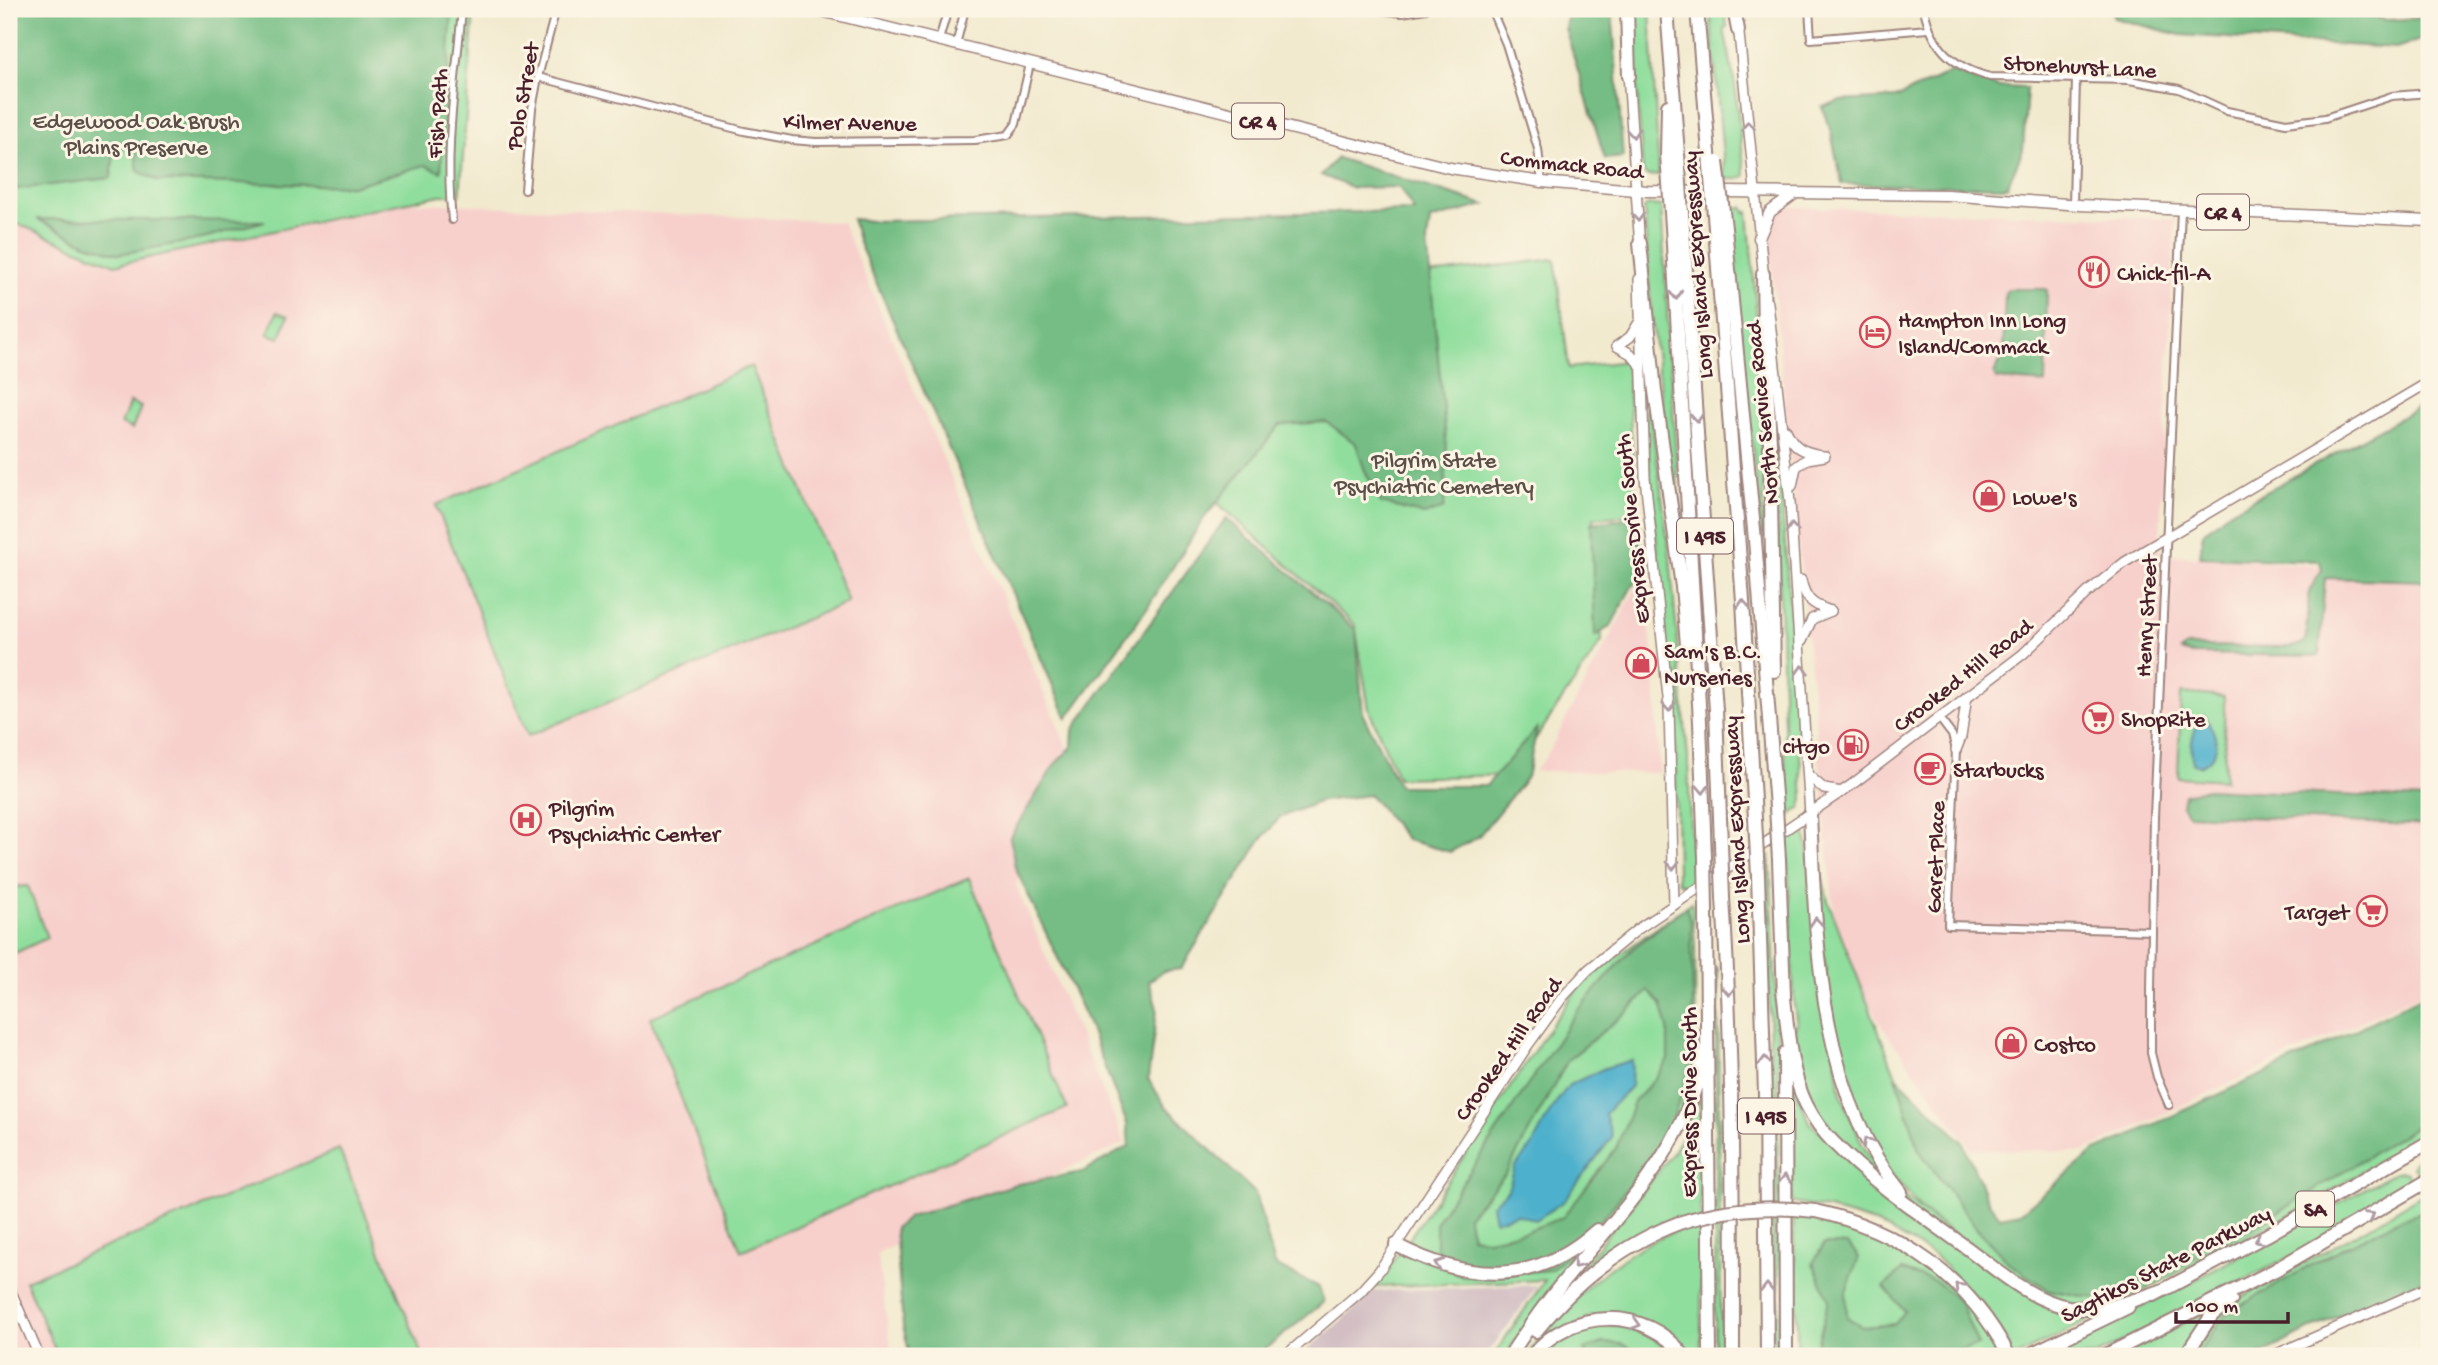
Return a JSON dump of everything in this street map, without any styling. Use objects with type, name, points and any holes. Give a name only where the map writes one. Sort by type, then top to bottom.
[{"type":"highway","points":[[1627,9],[1629,76]]},
{"type":"highway","name":"Long Island Expressway","points":[[1667,9],[1678,227],[1715,696],[1732,1093],[1733,1356]]},
{"type":"highway","points":[[1697,9],[1700,57],[1755,540],[1771,731],[1783,990],[1786,1356]]},
{"type":"highway","points":[[1735,9],[1738,30]]},
{"type":"highway","points":[[1678,227],[1700,722]]},
{"type":"highway","name":"Long Island Expressway","points":[[1720,228],[1758,876],[1765,1094],[1767,1356]]},
{"type":"highway","points":[[1640,243],[1655,391],[1682,587],[1688,654],[1700,722]]},
{"type":"highway","points":[[1763,274],[1774,644],[1771,731]]},
{"type":"highway","name":"Express Drive South","points":[[1700,722],[1708,993],[1710,1356]]},
{"type":"highway","points":[[1810,814],[1820,960],[1828,1013],[1846,1091],[1856,1121],[1877,1159],[1923,1216]]},
{"type":"highway","points":[[1783,990],[1794,1068],[1801,1092],[1826,1135],[1853,1161],[2010,1279],[2052,1303],[2077,1309],[2103,1308],[2161,1291]]},
{"type":"highway","points":[[1510,1356],[1562,1283],[1674,1140],[1695,1092],[1703,1053],[1708,993]]},
{"type":"highway","name":"Sagtikos State Parkway","points":[[2026,1356],[2161,1291],[2304,1215],[2429,1142]]},
{"type":"highway","points":[[1396,1245],[1438,1265],[1461,1270],[1506,1273],[1530,1268],[1566,1253],[1588,1238],[1650,1173]]},
{"type":"highway","name":"SA","points":[[2104,1356],[2214,1302],[2429,1180]]},
{"type":"highway","points":[[1517,1356],[1546,1319],[1585,1279],[1629,1247],[1679,1223],[1716,1212],[1787,1208],[1839,1216],[1877,1230],[1924,1257],[1966,1294],[2009,1356]]},
{"type":"highway","points":[[2185,1356],[2217,1310],[2271,1279],[2311,1249]]},
{"type":"highway","points":[[1532,1356],[1544,1343],[1567,1327],[1600,1318],[1621,1320],[1654,1329],[1684,1356]]},
{"type":"main road","name":"Commack Road","points":[[813,9],[1450,168],[1542,181],[1637,191],[1948,195],[2073,205],[2429,221]]},
{"type":"main road","name":"Express Drive South","points":[[1621,9],[1629,76],[1640,243],[1640,366],[1648,507],[1668,692],[1674,905]]},
{"type":"main road","name":"North Service Road","points":[[1738,30],[1790,502],[1810,814]]},
{"type":"main road","points":[[1759,238],[1770,212],[1793,195]]},
{"type":"main road","points":[[1639,322],[1632,335],[1617,346],[1631,354],[1640,366]]},
{"type":"main road","name":"Crooked Hill Road","points":[[1285,1356],[1360,1292],[1378,1271],[1528,1045],[1562,998],[1603,957],[1674,905],[1842,792],[2034,645],[2101,580],[2167,536],[2429,382]]},
{"type":"main road","points":[[1782,422],[1794,446],[1802,451],[1825,456],[1807,459],[1796,467],[1790,502]]},
{"type":"main road","points":[[1794,554],[1807,598],[1814,605],[1831,611],[1810,621],[1800,646]]},
{"type":"main road","points":[[1956,750],[1961,737],[1967,696]]},
{"type":"main road","points":[[1808,775],[1824,789],[1842,792]]},
{"type":"main road","points":[[9,1287],[38,1356]]},
{"type":"main road","points":[[2272,1356],[2429,1287]]},
{"type":"street","name":"Fish Path","points":[[452,220],[449,177],[462,9]]},
{"type":"street","name":"Polo Street","points":[[525,190],[532,109],[556,9]]},
{"type":"street","points":[[939,40],[948,9]]},
{"type":"street","points":[[956,45],[965,9]]},
{"type":"street","points":[[1374,9],[1402,13],[1426,9]]},
{"type":"street","points":[[1491,9],[1506,44],[1534,136],[1542,181]]},
{"type":"street","points":[[1809,9],[1811,39],[1928,29]]},
{"type":"street","name":"Stonehurst Lane","points":[[1924,9],[1928,29],[1945,54],[1969,72],[1990,77],[2129,80],[2179,89],[2227,111],[2286,123],[2325,118],[2392,96],[2429,93]]},
{"type":"street","name":"Kilmer Avenue","points":[[538,77],[744,131],[792,140],[975,140],[1008,135],[1016,124],[1030,64]]},
{"type":"street","points":[[2073,205],[2076,79]]},
{"type":"street","name":"Henry Street","points":[[2169,1105],[2157,1077],[2151,1053],[2152,930],[2155,792],[2181,210]]},
{"type":"street","points":[[1939,718],[1952,735],[1956,750]]},
{"type":"street","name":"Garet Place","points":[[1956,750],[1948,925],[2152,930]]},
{"type":"shaded area","name":"Pilgrim Psychiatric Center","points":[[333,199],[842,222],[1070,754],[1016,885],[1125,1143],[877,1253],[892,1356],[9,1356],[9,208]]},
{"type":"shaded area","points":[[1766,206],[2175,219],[2159,554],[2429,574],[2429,990],[2083,1152],[1971,1149],[1880,1024],[1836,935]]},
{"type":"shaded area","points":[[1641,578],[1653,649],[1660,773],[1534,771],[1546,757]]},
{"type":"shaded area","points":[[1538,1285],[1486,1356],[1300,1356],[1349,1314],[1371,1291]]},
{"type":"green space","name":"Edgewood Oak Brush Plains Preserve","points":[[9,9],[474,9],[460,195],[440,195],[115,265],[16,223],[9,233]]},
{"type":"green space","name":"Edgewood Oak Brush Plains Preserve","points":[[9,9],[452,9],[441,172],[425,165],[352,186],[158,181],[138,171],[135,150],[115,146],[111,178],[9,190]]},
{"type":"green space","points":[[1569,9],[1612,9],[1623,157],[1605,159],[1565,28]]},
{"type":"green space","points":[[1631,9],[1650,9],[1659,175],[1648,176],[1643,173]]},
{"type":"green space","points":[[1710,9],[1724,9],[1727,27],[1724,29],[1735,85],[1745,176],[1737,179],[1725,179]]},
{"type":"green space","points":[[2112,9],[2340,9],[2385,20],[2429,18],[2429,37],[2396,48],[2180,35],[2114,18]]},
{"type":"green space","points":[[1952,72],[1998,87],[2027,88],[2023,150],[2007,187],[1842,184],[1831,132],[1822,107],[1839,101],[1896,98]]},
{"type":"green space","points":[[1337,158],[1485,205],[1430,220],[1427,241],[1447,450],[1444,508],[1424,515],[1381,503],[1365,471],[1356,444],[1327,422],[1280,425],[1204,518],[1147,608],[1067,718],[859,243],[852,219],[872,221],[1414,211],[1399,187],[1353,188],[1321,175]]},
{"type":"green space","points":[[1649,205],[1661,206],[1680,526],[1677,526],[1651,312],[1644,208]]},
{"type":"green space","points":[[1743,207],[1745,212],[1748,212],[1760,351],[1764,541],[1728,209]]},
{"type":"green space","points":[[37,219],[265,221],[192,241],[119,254],[86,244]]},
{"type":"green space","name":"Pilgrim State Psychiatric Cemetery","points":[[1555,259],[1569,368],[1627,361],[1636,515],[1594,518],[1602,641],[1511,775],[1398,778],[1369,710],[1355,625],[1212,498],[1363,282]]},
{"type":"green space","points":[[2008,289],[2047,289],[2045,383],[1996,379],[1994,374],[2003,355],[2005,293]]},
{"type":"green space","points":[[277,312],[288,316],[280,338],[268,334]]},
{"type":"green space","points":[[751,366],[848,602],[528,736],[436,505]]},
{"type":"green space","points":[[130,402],[141,407],[132,429],[121,424]]},
{"type":"green space","points":[[2429,402],[2429,581],[2325,578],[2319,656],[2191,654],[2180,651],[2186,646],[2292,647],[2304,643],[2309,598],[2322,570],[2320,561],[2200,557],[2203,533],[2227,513]]},
{"type":"green space","points":[[1647,408],[1650,408],[1670,556],[1688,758],[1692,881],[1685,885],[1678,882],[1677,876],[1675,726],[1645,427]]},
{"type":"green space","points":[[1778,444],[1803,799],[1801,807],[1787,817],[1775,445]]},
{"type":"green space","points":[[1226,518],[1356,630],[1363,715],[1399,786],[1486,786],[1537,728],[1527,777],[1478,837],[1450,852],[1407,840],[1370,795],[1321,801],[1280,817],[1260,841],[1181,969],[1164,971],[1149,981],[1157,1009],[1148,1079],[1166,1107],[1255,1193],[1275,1265],[1319,1287],[1324,1302],[1257,1356],[910,1356],[903,1326],[895,1228],[909,1217],[1013,1185],[1082,1172],[1129,1146],[1127,1124],[1085,1016],[1015,867],[1010,837],[1055,764],[1072,747],[1073,730]]},
{"type":"green space","points":[[1639,518],[1642,575],[1631,588],[1611,626],[1595,636],[1591,523]]},
{"type":"green space","points":[[2181,693],[2224,697],[2225,780],[2178,777]]},
{"type":"green space","points":[[2207,789],[2425,799],[2429,794],[2429,826],[2188,814],[2182,806],[2184,794]]},
{"type":"green space","points":[[1803,829],[1841,1094],[1862,1144],[1878,1170],[1874,1173],[1822,1123],[1807,1098],[1800,1078],[1796,1047],[1787,837]]},
{"type":"green space","points":[[1816,853],[1828,901],[1896,1076],[1919,1150],[1977,1229],[2010,1264],[2049,1290],[2087,1297],[2117,1298],[2258,1225],[2429,1118],[2429,1131],[2301,1209],[2133,1296],[2078,1306],[2045,1295],[1981,1255],[1920,1208],[1887,1169],[1857,1112],[1835,1033],[1821,939]]},
{"type":"green space","points":[[1770,855],[1778,1056],[1779,1356],[1774,1356],[1768,908]]},
{"type":"green space","points":[[969,878],[1067,1108],[741,1251],[650,1018]]},
{"type":"green space","points":[[28,886],[47,938],[9,956],[9,887]]},
{"type":"green space","points":[[1692,902],[1696,1040],[1692,1081],[1678,1120],[1651,1168],[1556,1280],[1505,1356],[1493,1356],[1545,1280],[1374,1287],[1578,988]]},
{"type":"green space","points":[[1686,906],[1691,924],[1691,1061],[1683,1092],[1665,1138],[1614,1205],[1551,1270],[1462,1276],[1447,1268],[1436,1248],[1436,1222],[1578,1010],[1631,950]],"holes":[[[1648,991],[1661,1004],[1668,1028],[1668,1060],[1635,1100],[1616,1148],[1563,1217],[1527,1231],[1487,1239],[1471,1237],[1468,1216],[1506,1174],[1568,1060]]]},
{"type":"green space","points":[[1716,965],[1718,970],[1721,1356],[1715,1356]]},
{"type":"green space","points":[[2429,993],[2429,1118],[2258,1225],[2117,1298],[2087,1297],[2049,1290],[2010,1264],[1977,1229],[1919,1150],[1896,1076],[1962,1141],[1989,1203],[2000,1217],[2020,1213],[2094,1152],[2309,1053]]},
{"type":"green space","points":[[1794,1086],[1811,1124],[2041,1304],[2097,1315],[2017,1356],[1798,1356],[1793,1215],[1867,1235],[1913,1257],[1951,1288],[1998,1353],[2009,1347],[1986,1308],[1935,1256],[1878,1224],[1828,1209],[1792,1203],[1791,1087]]},
{"type":"green space","points":[[1699,1098],[1701,1356],[1689,1356],[1683,1345],[1654,1326],[1591,1316],[1525,1356],[1561,1313],[1601,1275],[1637,1249],[1681,1228],[1676,1217],[1626,1240],[1563,1290],[1670,1157]]},
{"type":"green space","points":[[339,1149],[423,1356],[58,1356],[25,1281]]},
{"type":"green space","points":[[2429,1151],[2429,1170],[2422,1174],[2417,1173],[2413,1166]]},
{"type":"green space","points":[[2402,1171],[2407,1172],[2410,1177],[2407,1185],[2296,1254],[2095,1356],[2041,1356],[2193,1281]]},
{"type":"green space","points":[[2429,1190],[2429,1210],[2405,1217],[2226,1314],[2196,1356],[2191,1356],[2216,1318],[2242,1297],[2369,1227]]},
{"type":"green space","points":[[2429,1210],[2429,1278],[2318,1325],[2258,1356],[2196,1356],[2226,1314],[2325,1257],[2405,1217]]},
{"type":"green space","points":[[1824,1244],[1848,1244],[1859,1257],[1846,1292],[1847,1317],[1862,1327],[1895,1324],[1905,1311],[1884,1287],[1902,1270],[1937,1282],[1960,1302],[1978,1345],[1959,1350],[1955,1356],[1814,1356],[1829,1300],[1813,1263]]},
{"type":"green space","points":[[2217,1306],[2180,1356],[2118,1356]]},
{"type":"green space","points":[[1617,1325],[1653,1337],[1674,1356],[1539,1356],[1545,1348],[1582,1327]]},
{"type":"green space","points":[[1602,1343],[1623,1344],[1642,1356],[1587,1356],[1584,1350]]},
{"type":"water","points":[[2204,716],[2213,730],[2216,744],[2212,756],[2199,766],[2193,764],[2191,751],[2194,733]]},
{"type":"water","points":[[1632,1060],[1631,1086],[1605,1114],[1612,1137],[1564,1201],[1536,1220],[1516,1214],[1495,1221],[1492,1205],[1508,1190],[1515,1167],[1532,1146],[1552,1108],[1569,1085],[1605,1068]]},
{"type":"place","name":"Chick-fil-A","points":[[2094,272]]},
{"type":"place","name":"Hampton Inn Long Island/Commack","points":[[1875,332]]},
{"type":"place","name":"Lowe's","points":[[1989,496]]},
{"type":"place","name":"Sam's B.C. Nurseries","points":[[1641,663]]},
{"type":"place","name":"ShopRite","points":[[2098,718]]},
{"type":"place","name":"citgo","points":[[1853,745]]},
{"type":"place","name":"Starbucks","points":[[1930,769]]},
{"type":"place","name":"Pilgrim Psychiatric Center","points":[[526,820]]},
{"type":"place","name":"Target","points":[[2372,911]]},
{"type":"place","name":"Costco","points":[[2011,1043]]}]
